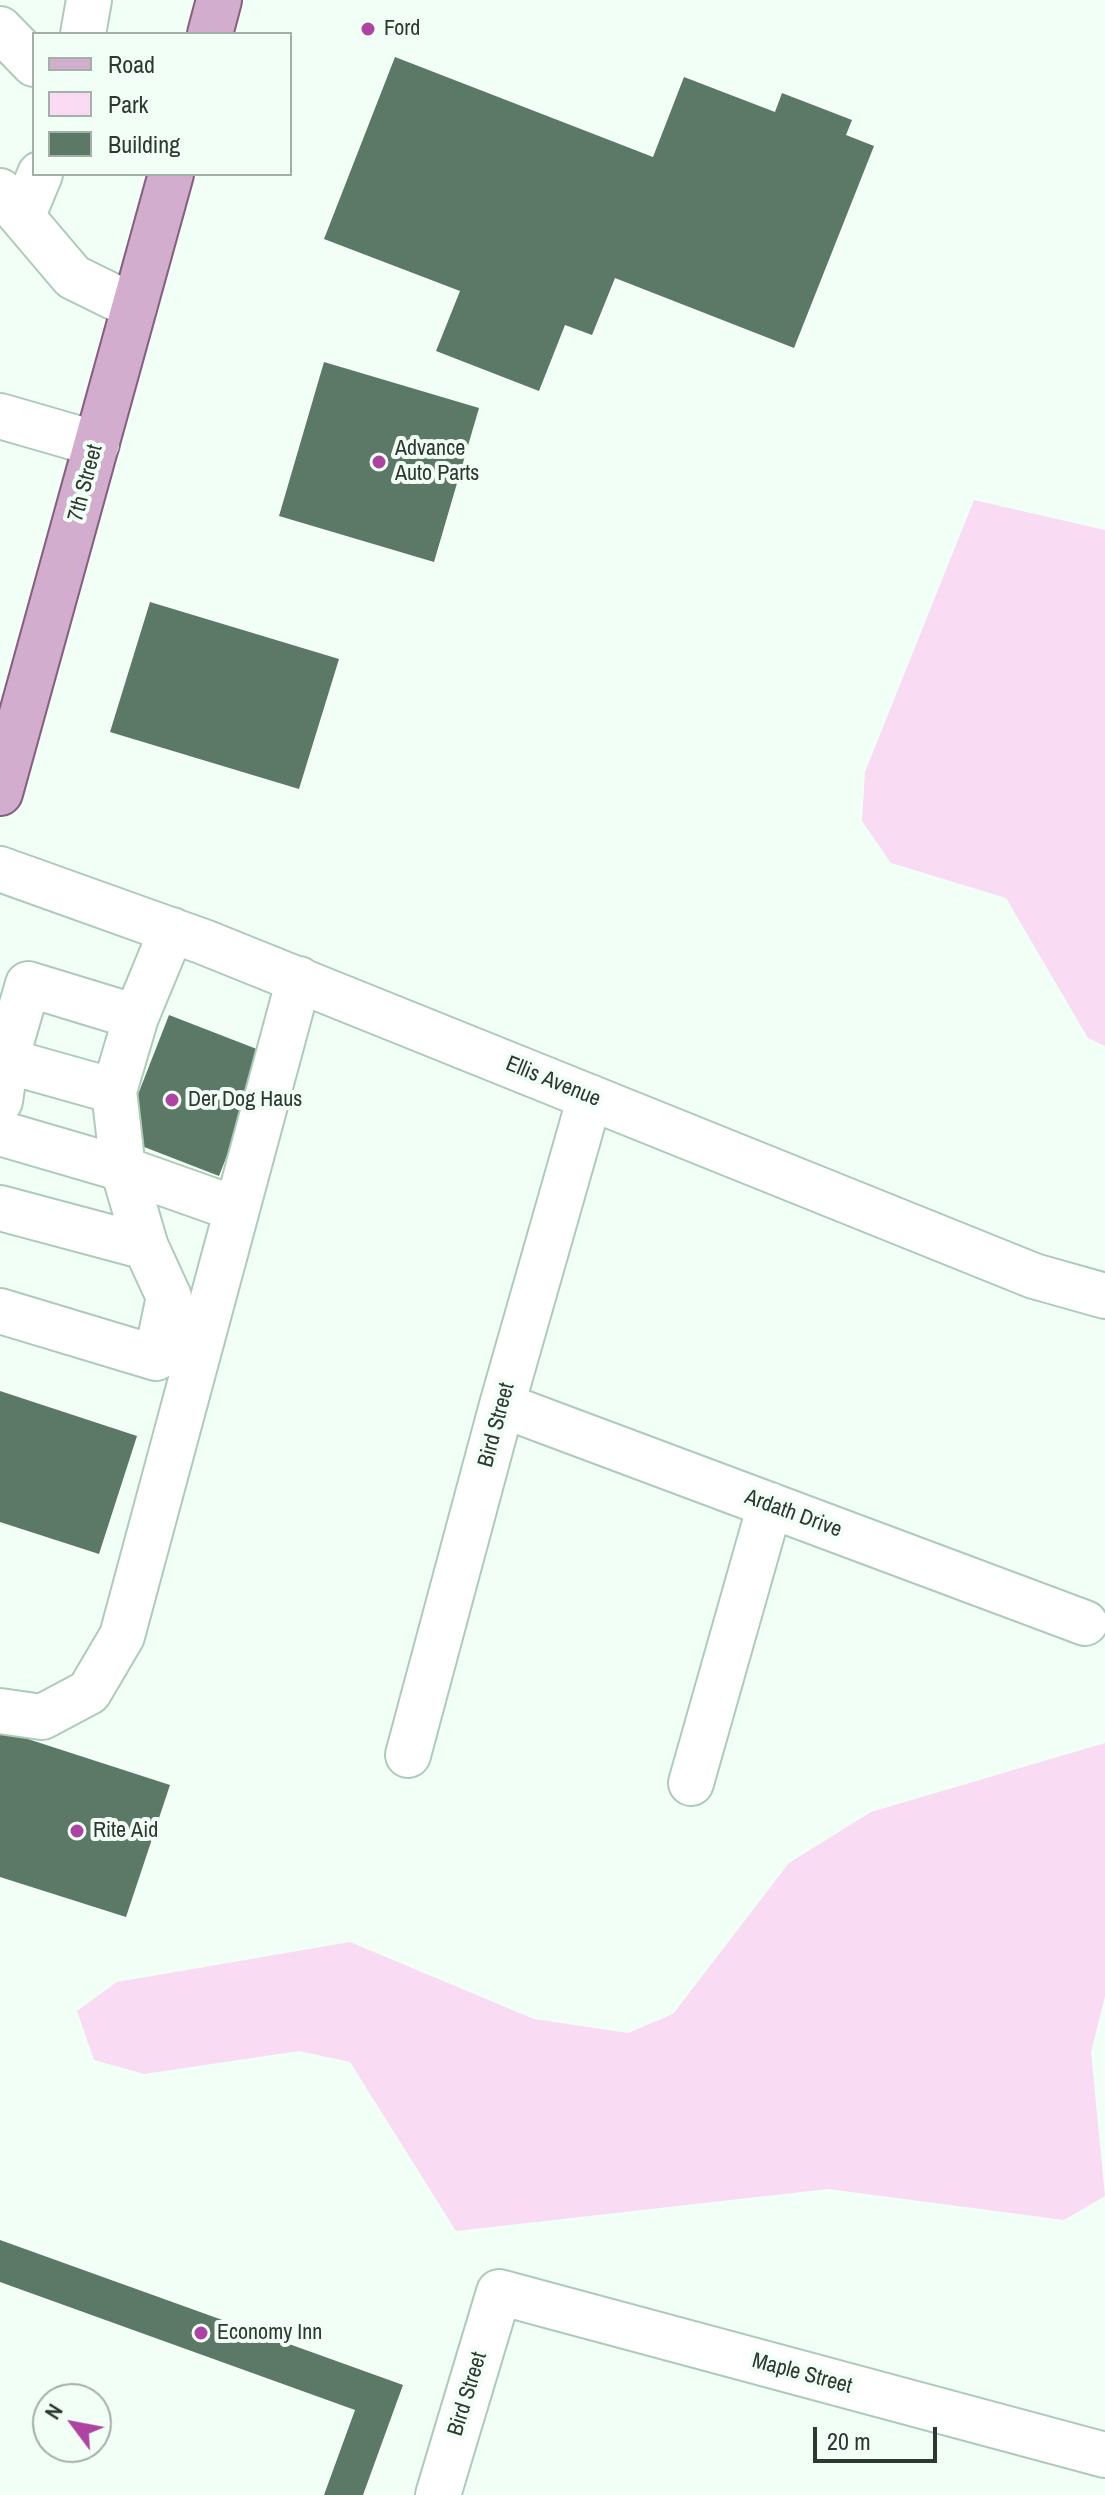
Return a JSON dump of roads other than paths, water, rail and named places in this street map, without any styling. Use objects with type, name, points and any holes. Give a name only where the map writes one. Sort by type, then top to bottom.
[{"type":"main road","points":[[211,32],[219,0]]},
{"type":"main road","name":"7th Street","points":[[0,793],[170,176]]},
{"type":"street","points":[[83,32],[89,0]]},
{"type":"street","points":[[0,29],[32,62]]},
{"type":"street","points":[[38,176],[11,203],[73,277],[134,307]]},
{"type":"street","points":[[0,416],[97,444]]},
{"type":"street","name":"Ellis Avenue","points":[[0,869],[299,979],[1034,1276],[1105,1296]]},
{"type":"street","points":[[0,1311],[156,1358],[169,1297],[146,1247],[123,1169],[114,1091],[136,1017],[172,930]]},
{"type":"street","points":[[0,1711],[42,1717],[89,1692],[122,1636],[299,979]]},
{"type":"street","points":[[114,1091],[2,1073],[28,984],[136,1017]]},
{"type":"street","name":"Bird Street","points":[[408,1755],[502,1405],[590,1097]]},
{"type":"street","points":[[0,1133],[123,1169],[236,1209]]},
{"type":"street","points":[[0,1208],[146,1247]]},
{"type":"street","name":"Ardath Drive","points":[[502,1405],[1085,1623]]},
{"type":"street","points":[[691,1783],[770,1505]]},
{"type":"street","name":"Bird Street","points":[[438,2495],[499,2292]]},
{"type":"street","name":"Maple Street","points":[[499,2292],[1105,2455]]},
{"type":"place","name":"Ford","points":[[368,29]]},
{"type":"place","name":"Advance Auto Parts","points":[[379,462]]},
{"type":"place","name":"Der Dog Haus","points":[[172,1100]]},
{"type":"place","name":"Rite Aid","points":[[77,1831]]},
{"type":"place","name":"Economy Inn","points":[[201,2333]]}]
